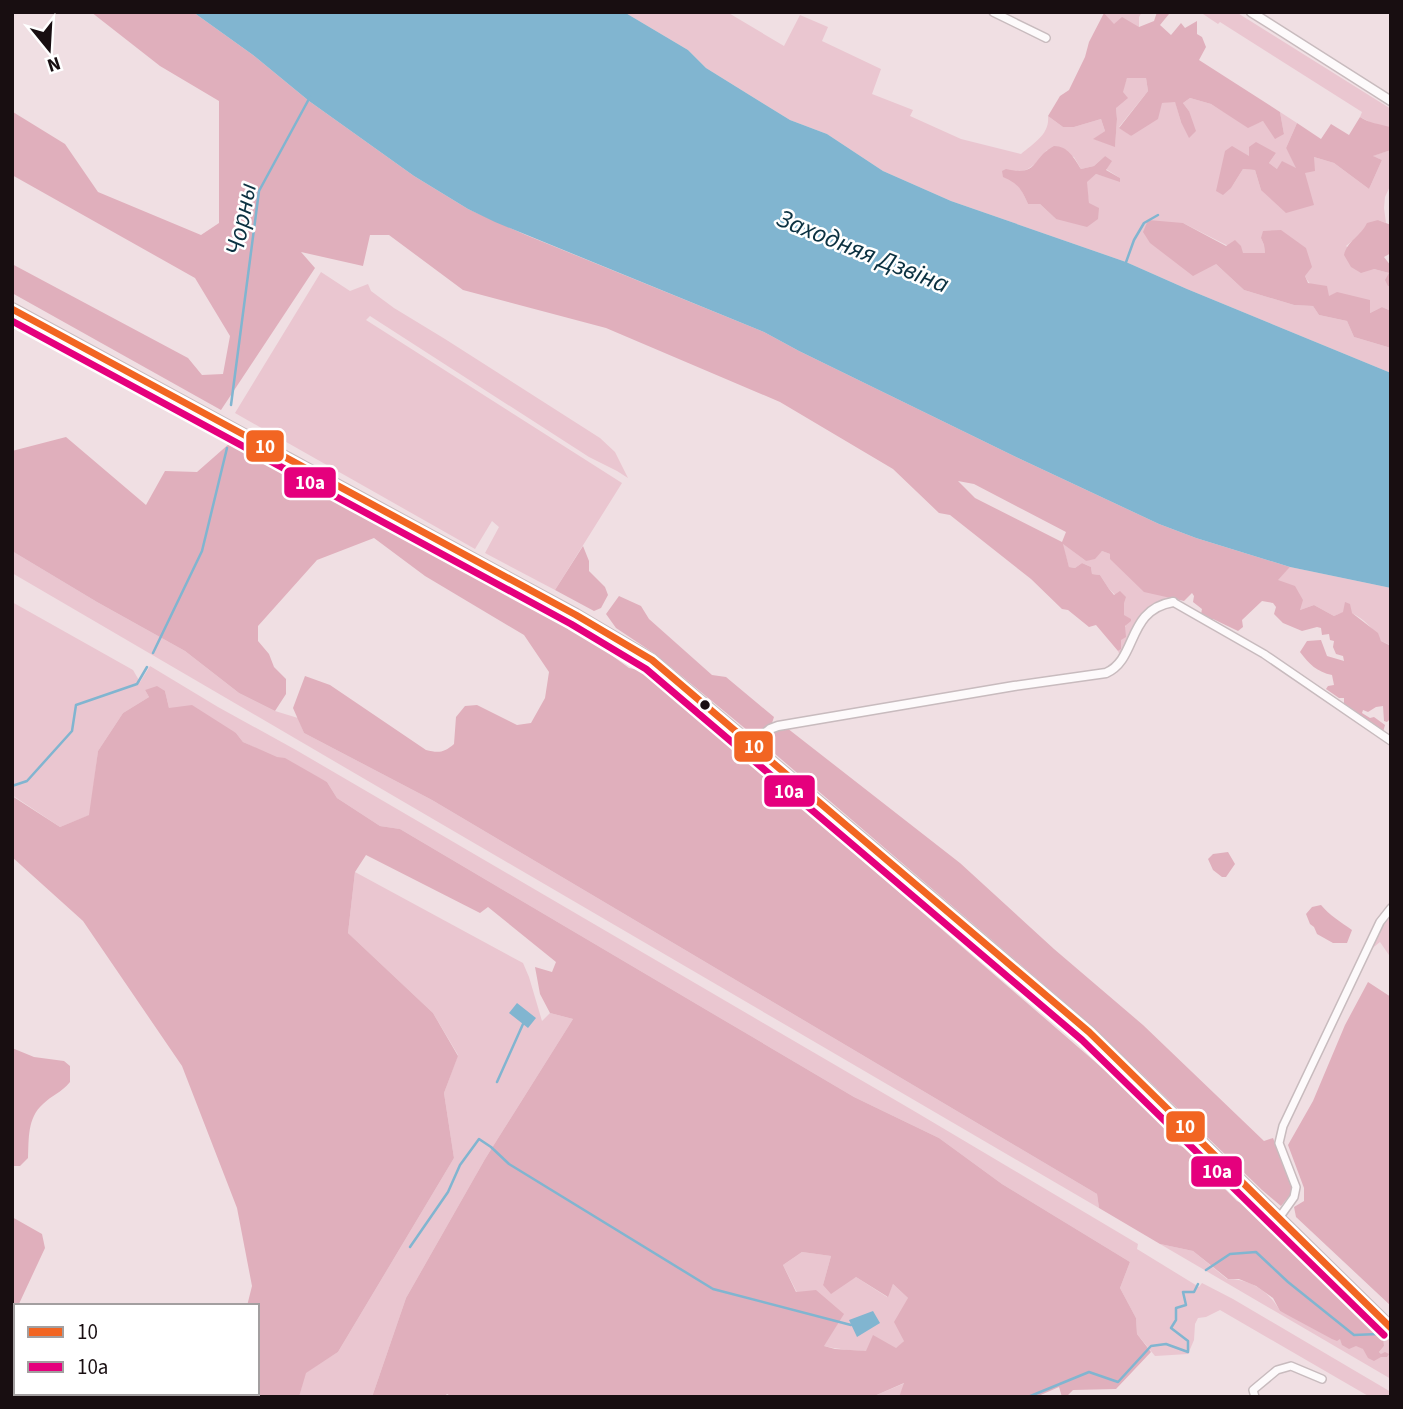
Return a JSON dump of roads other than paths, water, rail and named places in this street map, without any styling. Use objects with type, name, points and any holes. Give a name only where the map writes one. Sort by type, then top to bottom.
[{"type":"main road","points":[[12,309],[576,615],[652,660],[1089,1032],[1391,1328]]},
{"type":"street","points":[[993,12],[1006,15],[1046,38]]},
{"type":"street","points":[[1251,12],[1391,101]]},
{"type":"street","points":[[751,745],[770,729],[778,726],[1014,685],[1106,673],[1123,659],[1138,625],[1164,604],[1173,602],[1264,654],[1391,741]]},
{"type":"street","points":[[1279,1218],[1294,1197],[1296,1187],[1279,1143],[1283,1126],[1380,922],[1391,908]]},
{"type":"street","points":[[1255,1397],[1253,1390],[1277,1370],[1291,1366],[1322,1379]]},
{"type":"water","name":"Заходняя Дзвіна","points":[[193,12],[624,12],[688,50],[706,68],[790,120],[827,134],[883,171],[951,201],[1126,262],[1391,373],[1391,588],[1290,567],[1159,524],[1016,457],[764,332],[495,222],[414,176],[309,101],[253,55]]},
{"type":"water","points":[[517,1003],[536,1018],[528,1028],[509,1013]]},
{"type":"water","points":[[873,1311],[880,1323],[857,1337],[849,1320]]},
{"type":"waterway","name":"Чорны","points":[[231,405],[259,191],[310,97]]},
{"type":"waterway","points":[[1125,265],[1134,240],[1144,223],[1158,215]]},
{"type":"waterway","name":"Чорны","points":[[153,653],[202,551],[227,448]]},
{"type":"waterway","name":"Чорны","points":[[12,786],[27,781],[72,731],[76,705],[137,684],[147,667]]},
{"type":"waterway","points":[[497,1082],[523,1024]]},
{"type":"waterway","points":[[410,1247],[448,1192],[460,1165],[479,1139],[509,1164],[713,1289],[851,1325]]},
{"type":"waterway","points":[[1206,1270],[1230,1254],[1256,1252],[1288,1282],[1354,1335],[1378,1334]]},
{"type":"waterway","points":[[1028,1397],[1089,1372],[1118,1382],[1151,1346],[1166,1344],[1188,1352],[1188,1341],[1171,1328],[1176,1320],[1176,1308],[1186,1305],[1183,1292],[1194,1292],[1198,1284]]}]
